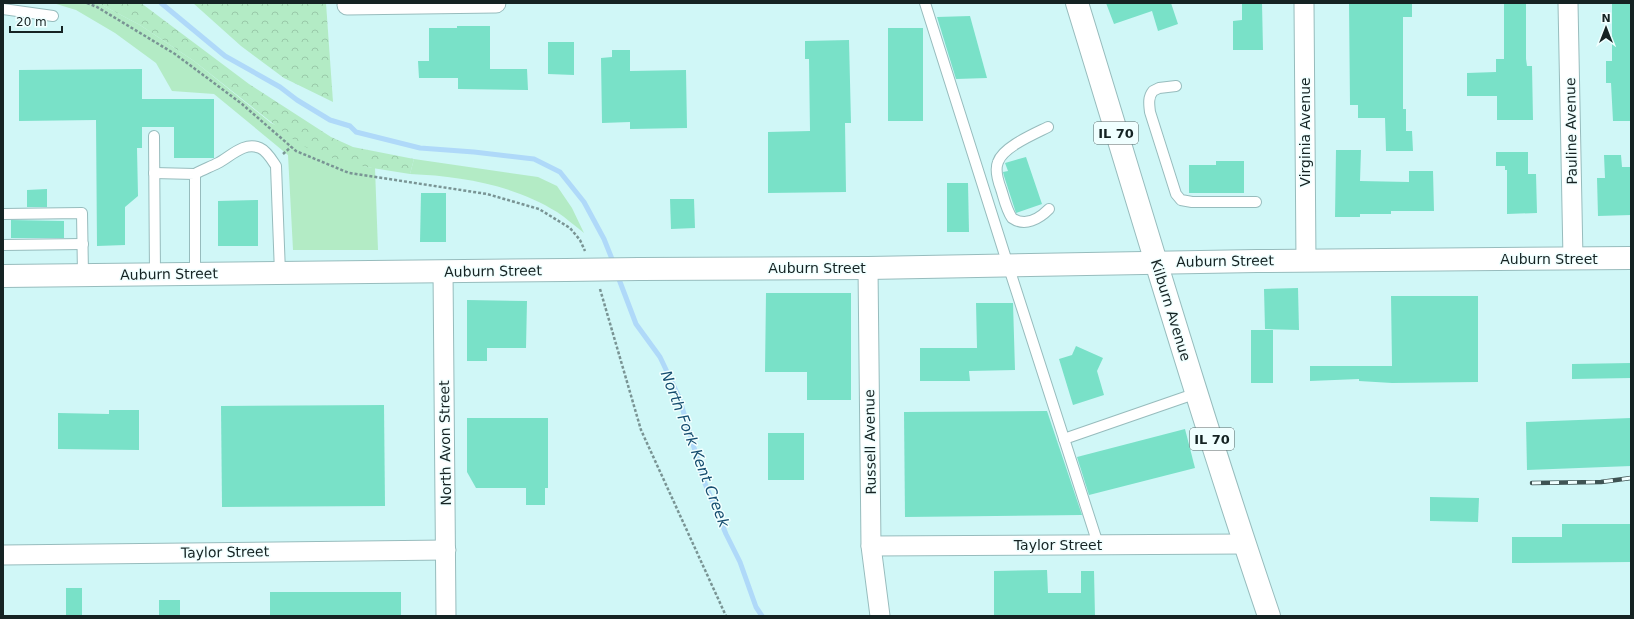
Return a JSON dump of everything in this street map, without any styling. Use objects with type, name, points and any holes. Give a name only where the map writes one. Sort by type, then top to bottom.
[{"type":"main road","name":"Kilburn Avenue","points":[[1077,3],[1197,393],[1269,616]]},
{"type":"main road","name":"Auburn Street","points":[[3,276],[868,268],[1156,262],[1631,258]]},
{"type":"street","points":[[347,5],[496,3]]},
{"type":"street","name":"Virginia Avenue","points":[[1304,3],[1306,261]]},
{"type":"street","name":"Pauline Avenue","points":[[1568,3],[1573,259]]},
{"type":"street","name":"Russell Avenue","points":[[868,268],[871,546],[880,616]]},
{"type":"street","name":"North Avon Street","points":[[443,271],[446,616]]},
{"type":"street","name":"Taylor Street","points":[[871,546],[1245,544]]},
{"type":"street","name":"Taylor Street","points":[[3,555],[446,550]]},
{"type":"lane","points":[[926,3],[1008,265],[1098,544]]},
{"type":"lane","points":[[3,9],[53,16]]},
{"type":"lane","points":[[1176,86],[1159,88],[1154,91],[1150,98],[1149,104],[1150,112],[1176,194],[1181,200],[1192,202],[1256,202]]},
{"type":"lane","points":[[1048,127],[1001,156],[997,163],[997,171],[999,184],[1012,218],[1016,221],[1022,222],[1032,220],[1041,216],[1049,209]]},
{"type":"lane","points":[[154,136],[155,274]]},
{"type":"lane","points":[[154,173],[195,174],[219,163],[236,151],[250,146],[260,148],[269,155],[276,166],[280,273]]},
{"type":"lane","points":[[195,174],[195,274]]},
{"type":"lane","points":[[3,214],[82,213],[82,275]]},
{"type":"lane","points":[[3,245],[83,244]]},
{"type":"lane","points":[[1064,439],[1197,393]]},
{"type":"green space","points":[[53,3],[98,3],[140,25],[194,61],[271,123],[366,167],[375,168],[378,250],[293,250],[288,155],[214,94],[172,91],[156,63],[115,33],[76,10]]},
{"type":"green space","points":[[98,3],[141,3],[249,84],[331,137],[353,147],[414,159],[410,174],[366,167],[325,156],[299,144],[194,61],[140,25]]},
{"type":"green space","points":[[193,3],[326,3],[333,102],[284,78],[241,46]]},
{"type":"green space","points":[[414,159],[538,177],[557,186],[572,208],[584,233],[557,212],[523,195],[467,180],[410,174]]},
{"type":"building","points":[[1106,3],[1171,3],[1178,24],[1158,31],[1152,11],[1114,24]]},
{"type":"building","points":[[1242,3],[1262,3],[1263,50],[1233,50],[1233,21],[1242,20]]},
{"type":"building","points":[[1349,3],[1412,3],[1412,17],[1403,17],[1403,109],[1406,109],[1406,131],[1412,131],[1413,151],[1386,151],[1385,118],[1358,118],[1358,105],[1350,105]]},
{"type":"building","points":[[1504,3],[1526,3],[1526,59],[1527,66],[1532,66],[1533,120],[1497,120],[1497,96],[1467,96],[1467,73],[1496,72],[1496,59],[1504,59]]},
{"type":"building","points":[[1612,3],[1631,3],[1631,121],[1613,121],[1611,83],[1606,83],[1606,61],[1612,61]]},
{"type":"building","points":[[970,16],[987,78],[956,79],[937,17]]},
{"type":"building","points":[[457,26],[490,26],[490,69],[527,69],[528,90],[458,89],[458,78],[419,78],[418,61],[429,61],[429,28],[457,28]]},
{"type":"building","points":[[888,28],[923,28],[923,121],[888,121]]},
{"type":"building","points":[[849,40],[851,123],[845,123],[846,192],[768,193],[768,132],[810,131],[809,59],[805,59],[805,41]]},
{"type":"building","points":[[548,42],[574,42],[574,75],[548,74]]},
{"type":"building","points":[[612,50],[630,50],[630,71],[686,70],[687,128],[630,129],[630,122],[602,123],[601,58],[612,57]]},
{"type":"building","points":[[142,69],[142,99],[214,99],[214,158],[174,158],[174,127],[142,127],[142,148],[137,148],[138,196],[125,207],[125,245],[97,246],[96,120],[19,121],[19,70]]},
{"type":"building","points":[[1336,150],[1361,150],[1360,181],[1409,182],[1409,171],[1433,171],[1434,211],[1391,211],[1391,214],[1360,214],[1360,217],[1335,217]]},
{"type":"building","points":[[1496,152],[1528,152],[1528,174],[1536,174],[1537,213],[1507,214],[1507,170],[1505,170],[1505,166],[1496,166]]},
{"type":"building","points":[[1604,155],[1621,155],[1622,167],[1631,167],[1631,215],[1598,216],[1597,178],[1605,178]]},
{"type":"building","points":[[1026,157],[1042,204],[1016,213],[1003,172],[1008,171],[1005,163]]},
{"type":"building","points":[[1216,161],[1244,161],[1244,193],[1189,193],[1189,165],[1216,165]]},
{"type":"building","points":[[947,183],[968,183],[969,232],[947,232]]},
{"type":"building","points":[[47,189],[47,207],[27,207],[27,190]]},
{"type":"building","points":[[421,193],[446,193],[446,242],[420,242]]},
{"type":"building","points":[[670,199],[694,199],[695,228],[671,229]]},
{"type":"building","points":[[258,200],[258,246],[218,246],[218,201]]},
{"type":"building","points":[[11,220],[64,221],[64,238],[11,238]]},
{"type":"building","points":[[1298,288],[1299,330],[1265,329],[1264,289]]},
{"type":"building","points":[[766,293],[851,293],[851,400],[807,400],[807,372],[765,372]]},
{"type":"building","points":[[1391,296],[1478,296],[1478,382],[1392,383],[1359,381],[1359,379],[1310,381],[1310,366],[1392,366]]},
{"type":"building","points":[[467,300],[527,301],[526,348],[487,348],[487,361],[467,361]]},
{"type":"building","points":[[976,303],[1013,303],[1015,370],[969,371],[970,381],[920,381],[920,348],[977,348]]},
{"type":"building","points":[[1251,330],[1273,330],[1273,383],[1251,383]]},
{"type":"building","points":[[1076,346],[1103,358],[1097,371],[1104,395],[1073,405],[1059,359],[1072,355]]},
{"type":"building","points":[[1631,363],[1631,378],[1572,379],[1572,364]]},
{"type":"building","points":[[384,405],[385,506],[222,507],[221,406]]},
{"type":"building","points":[[109,410],[139,410],[139,450],[58,449],[58,413],[109,414]]},
{"type":"building","points":[[1047,411],[1082,515],[905,517],[904,412]]},
{"type":"building","points":[[467,418],[548,418],[548,488],[545,488],[545,505],[526,505],[526,488],[476,488],[467,472]]},
{"type":"building","points":[[1631,418],[1631,466],[1527,470],[1526,422]]},
{"type":"building","points":[[1185,429],[1195,468],[1089,495],[1077,457]]},
{"type":"building","points":[[768,433],[804,433],[804,480],[768,480]]},
{"type":"building","points":[[1430,497],[1479,498],[1478,522],[1430,521]]},
{"type":"building","points":[[1562,524],[1631,524],[1631,562],[1512,563],[1512,537],[1562,537]]},
{"type":"building","points":[[1047,570],[1048,593],[1081,593],[1081,571],[1094,571],[1095,616],[994,616],[994,571]]},
{"type":"building","points":[[66,588],[82,588],[82,616],[66,616]]},
{"type":"building","points":[[270,592],[401,592],[401,616],[270,616]]},
{"type":"building","points":[[159,600],[180,600],[180,616],[159,616]]},
{"type":"waterway","name":"North Fork Kent Creek","points":[[161,3],[225,56],[280,87],[297,100],[330,120],[350,126],[356,132],[420,148],[474,152],[534,159],[560,172],[584,202],[604,239],[614,264]]},
{"type":"waterway","name":"North Fork Kent Creek","points":[[617,274],[636,324],[660,357],[679,397],[704,481],[726,534],[740,562],[756,607],[762,616]]},
{"type":"railway","points":[[1532,483],[1601,482],[1631,478]]}]
